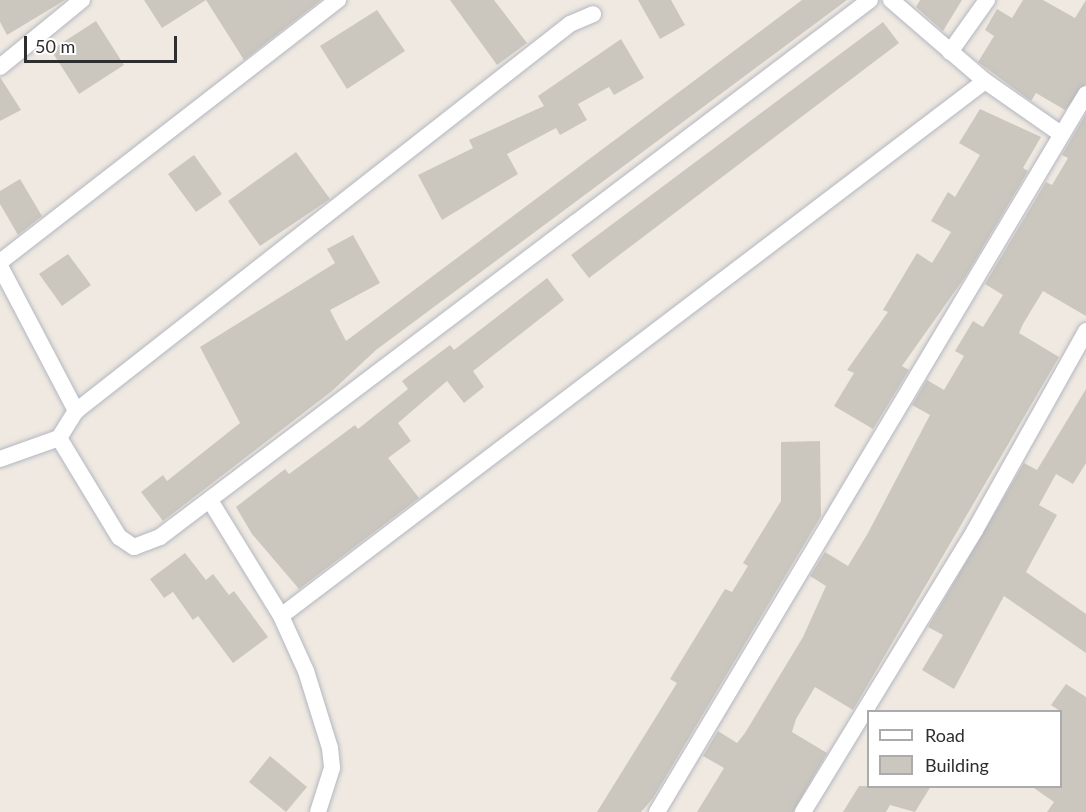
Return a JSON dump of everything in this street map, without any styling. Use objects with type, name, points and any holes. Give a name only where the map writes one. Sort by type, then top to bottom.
[{"type":"street","points":[[0,67],[82,0]]},
{"type":"street","points":[[76,411],[0,264],[338,0]]},
{"type":"street","points":[[59,438],[126,544],[147,544],[211,502],[870,0]]},
{"type":"street","points":[[891,0],[985,81],[1061,134]]},
{"type":"street","points":[[950,52],[987,0]]},
{"type":"street","points":[[0,459],[59,438],[76,411],[570,24],[593,14]]},
{"type":"street","points":[[281,616],[985,81]]},
{"type":"street","points":[[657,812],[1086,94]]},
{"type":"street","points":[[803,812],[980,521],[1086,331]]},
{"type":"street","points":[[211,502],[281,616],[306,671],[330,748],[332,768],[318,812]]},
{"type":"building","points":[[0,0],[65,0],[7,35],[0,22]]},
{"type":"building","points":[[144,0],[206,0],[162,28]]},
{"type":"building","points":[[206,0],[321,0],[244,60]]},
{"type":"building","points":[[450,0],[494,0],[527,43],[497,65]]},
{"type":"building","points":[[638,0],[671,0],[685,25],[660,39]]},
{"type":"building","points":[[802,0],[847,0],[376,350],[332,391],[163,521],[141,492],[163,475],[167,481],[240,423],[200,347],[335,263],[327,249],[353,235],[380,283],[330,310],[346,341]]},
{"type":"building","points":[[920,0],[962,0],[943,31],[916,7]]},
{"type":"building","points":[[1023,0],[1043,0],[1075,18],[1086,0],[1086,84],[1065,110],[1036,93],[1031,101],[978,62],[994,36],[985,30],[997,9],[1012,18]]},
{"type":"building","points":[[377,10],[405,51],[347,89],[320,46]]},
{"type":"building","points":[[96,21],[124,65],[79,94],[51,50]]},
{"type":"building","points":[[883,22],[899,43],[589,278],[571,255]]},
{"type":"building","points":[[621,39],[644,78],[614,95],[609,87],[578,104],[587,120],[560,135],[556,128],[507,154],[518,174],[442,220],[418,175],[473,148],[469,140],[544,106],[538,96]]},
{"type":"building","points":[[0,77],[21,110],[0,121]]},
{"type":"building","points":[[980,109],[1041,137],[1023,168],[1028,171],[965,277],[902,366],[909,370],[873,429],[834,406],[854,373],[847,370],[888,312],[883,310],[917,253],[932,263],[951,232],[931,221],[948,192],[955,197],[980,155],[959,143]]},
{"type":"building","points":[[1086,114],[1086,316],[1043,291],[1023,324],[1019,333],[1059,357],[853,710],[815,687],[796,719],[792,732],[827,753],[793,812],[697,812],[724,768],[703,756],[718,731],[737,743],[803,637],[826,586],[810,576],[825,552],[848,566],[868,533],[930,415],[912,405],[927,380],[944,390],[964,356],[955,351],[973,321],[983,327],[1003,295],[985,284],[1046,182],[1052,185],[1068,158],[1062,155]]},
{"type":"building","points":[[296,152],[330,199],[260,246],[228,201]]},
{"type":"building","points":[[194,155],[222,194],[196,212],[168,174]]},
{"type":"building","points":[[20,179],[42,216],[18,235],[0,204],[0,191]]},
{"type":"building","points":[[68,254],[91,285],[62,306],[39,274]]},
{"type":"building","points":[[547,278],[564,300],[473,371],[484,387],[464,403],[447,381],[398,423],[411,441],[388,458],[419,498],[299,589],[252,534],[236,507],[285,469],[289,474],[355,425],[358,429],[408,389],[402,381],[450,345],[454,350]]},
{"type":"building","points":[[1086,389],[1086,463],[1073,484],[1056,474],[1039,505],[1057,515],[1026,572],[1086,614],[1086,653],[1004,596],[954,689],[922,670],[943,635],[928,627],[1024,463],[1037,470]]},
{"type":"building","points":[[820,441],[821,516],[653,798],[641,812],[597,812],[677,683],[670,679],[725,589],[732,592],[748,566],[743,563],[781,501],[781,442]]},
{"type":"building","points":[[185,553],[206,580],[213,574],[229,595],[234,591],[268,637],[233,663],[198,616],[193,620],[173,592],[164,598],[150,579]]},
{"type":"building","points":[[1066,684],[1086,697],[1086,812],[1047,812],[1054,802],[1034,788],[1062,788],[1062,710],[1051,705]]},
{"type":"building","points":[[270,756],[307,787],[286,812],[249,782]]},
{"type":"building","points":[[859,786],[930,788],[915,812],[890,805],[886,812],[843,812]]}]
